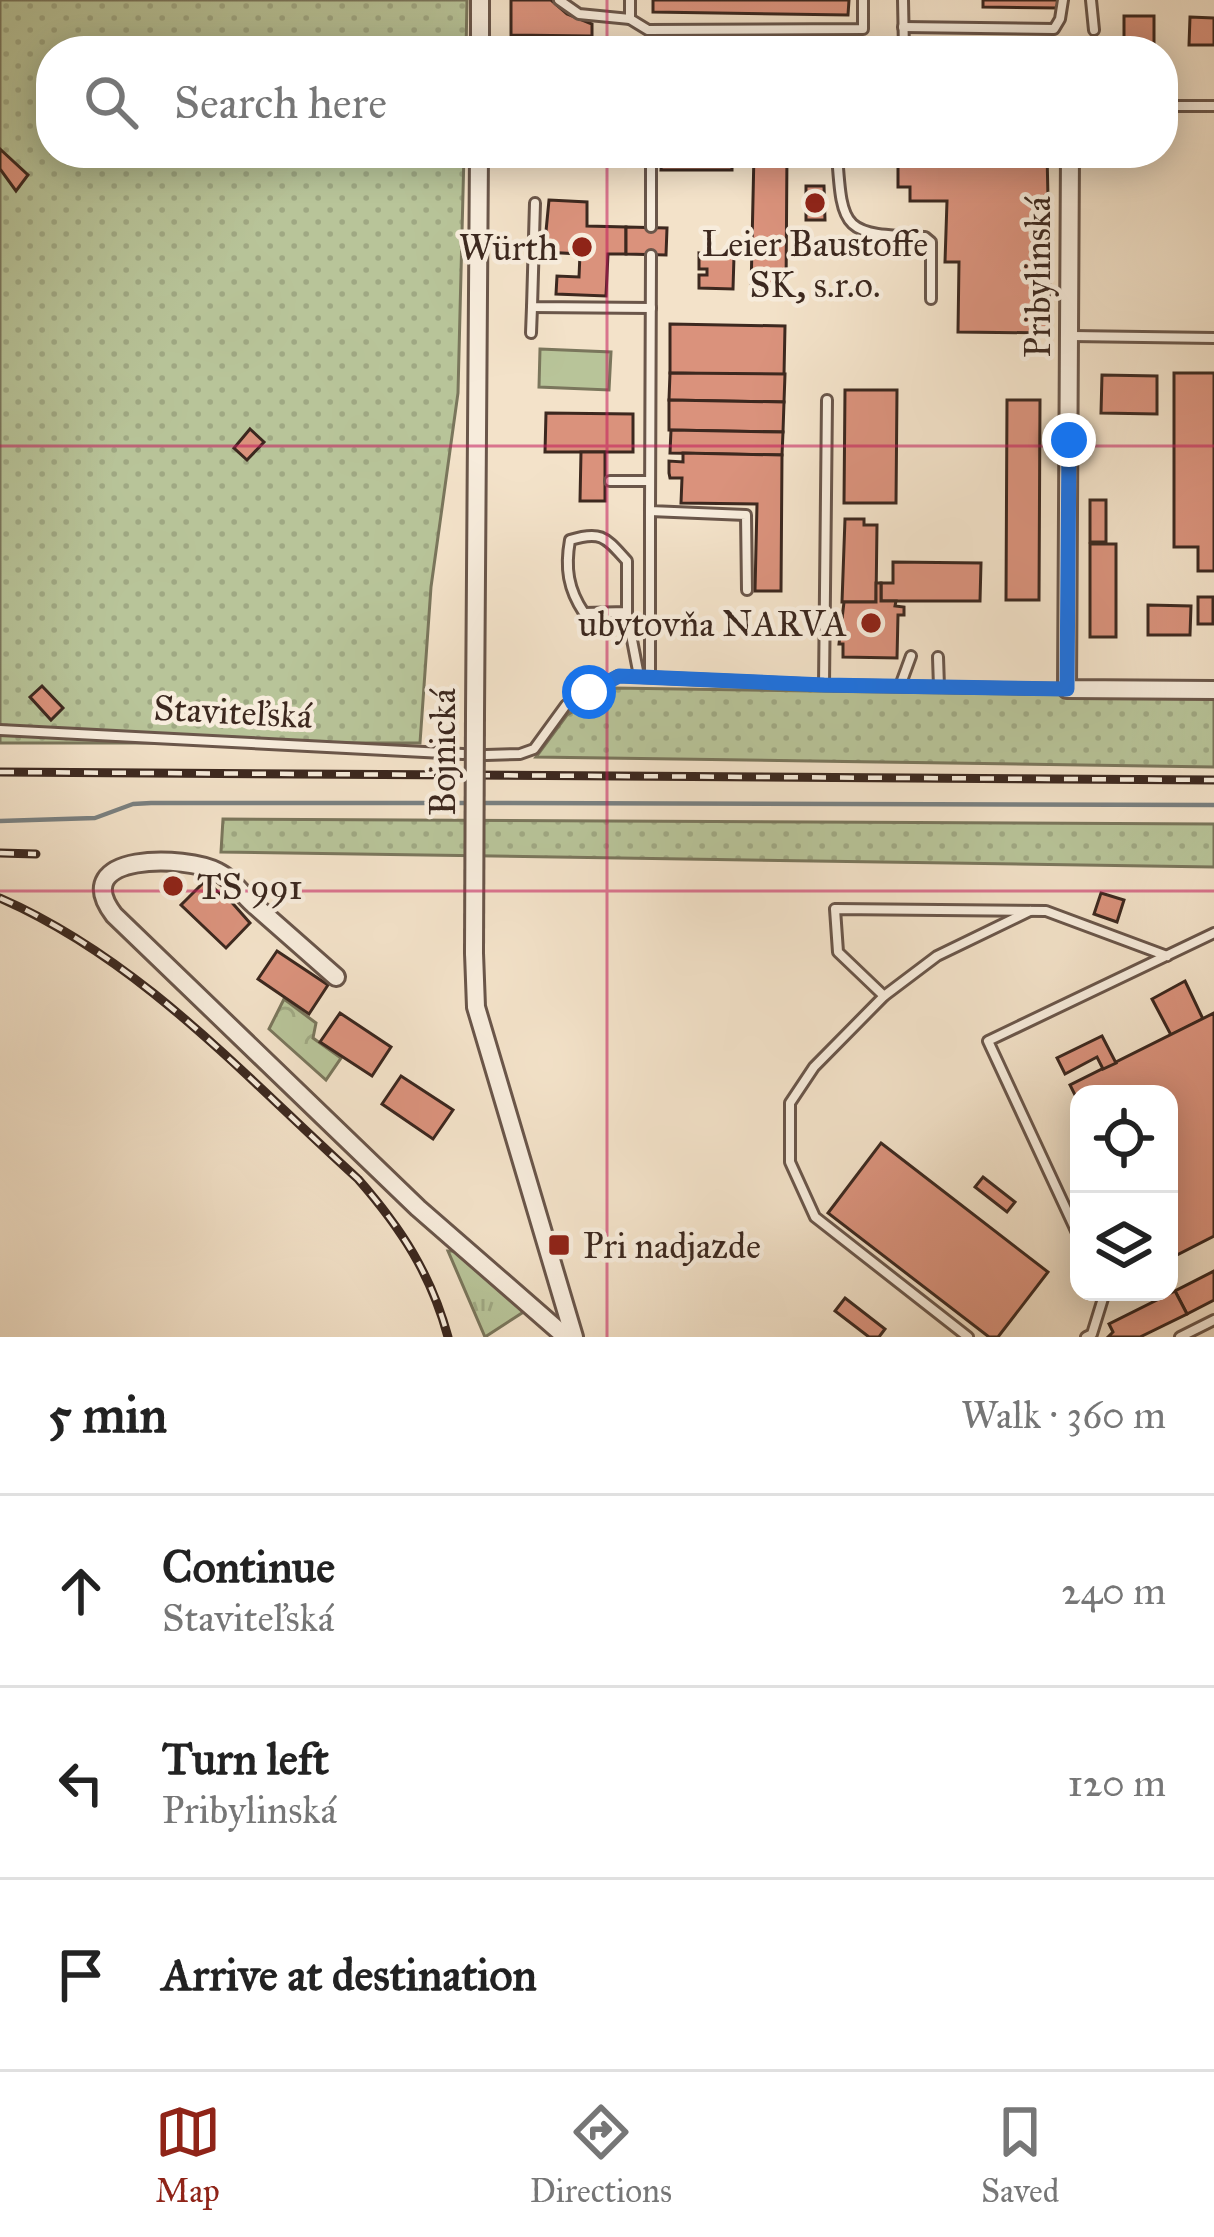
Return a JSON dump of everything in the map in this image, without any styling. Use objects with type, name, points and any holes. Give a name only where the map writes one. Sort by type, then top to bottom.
[{"type":"street","points":[[479,36],[480,0]]},
{"type":"street","name":"Bojnická","points":[[479,168],[476,1007],[570,1337]]},
{"type":"street","name":"Pribylinská","points":[[1067,689],[1070,168]]},
{"type":"street","points":[[1067,689],[1214,690]]},
{"type":"street","name":"Bojnická","points":[[336,977],[220,872],[144,864],[114,868],[103,893],[114,915],[418,1208],[570,1337]]},
{"type":"lane","points":[[559,0],[579,14],[630,19],[648,31],[862,29],[862,0]]},
{"type":"lane","points":[[630,19],[631,0]]},
{"type":"lane","points":[[904,0],[904,36]]},
{"type":"lane","points":[[904,27],[1054,29],[1063,0]]},
{"type":"lane","points":[[1091,0],[1094,30]]},
{"type":"lane","points":[[1178,106],[1214,106]]},
{"type":"lane","points":[[651,168],[651,227]]},
{"type":"lane","points":[[838,168],[840,203],[851,223],[864,232],[925,237],[931,242],[931,299]]},
{"type":"lane","points":[[531,334],[535,203]]},
{"type":"lane","points":[[650,676],[651,255]]},
{"type":"lane","points":[[532,307],[651,308]]},
{"type":"lane","points":[[1070,336],[1214,338]]},
{"type":"lane","points":[[824,685],[827,400]]},
{"type":"lane","points":[[610,481],[650,481]]},
{"type":"lane","points":[[650,512],[746,515],[747,590]]},
{"type":"lane","points":[[627,612],[584,613],[565,567],[570,540],[588,534],[606,538],[627,561],[627,612],[639,676]]},
{"type":"lane","points":[[938,657],[939,687]]},
{"type":"lane","points":[[900,686],[910,659],[921,687]]},
{"type":"lane","points":[[486,755],[527,752],[566,705],[619,676],[1067,689]]},
{"type":"lane","name":"Staviteľská","points":[[0,730],[463,754]]},
{"type":"lane","points":[[884,996],[838,952],[835,909],[1046,911],[1167,956]]},
{"type":"lane","points":[[968,1337],[815,1217],[790,1162],[790,1103],[799,1085],[884,996],[937,956],[1030,911]]},
{"type":"lane","points":[[1070,1218],[988,1041],[1213,937]]},
{"type":"lane","points":[[1086,1337],[1092,1334],[1102,1301]]},
{"type":"lane","points":[[1180,1337],[1214,1320]]},
{"type":"green space","points":[[0,0],[467,0],[466,36],[36,36],[36,168],[464,168],[458,393],[431,587],[420,743],[0,743]]},
{"type":"green space","points":[[540,349],[611,352],[609,390],[539,387]]},
{"type":"green space","points":[[613,688],[1214,697],[1214,767],[536,757],[567,715]]},
{"type":"green space","points":[[223,819],[1214,824],[1214,867],[221,852]]},
{"type":"green space","points":[[284,999],[316,1023],[313,1038],[341,1058],[326,1080],[269,1029]]},
{"type":"green space","points":[[448,1251],[454,1251],[525,1311],[485,1337]]},
{"type":"building","points":[[511,0],[551,0],[567,14],[592,24],[592,36],[511,35]]},
{"type":"building","points":[[653,0],[849,0],[848,15],[653,12]]},
{"type":"building","points":[[983,0],[1058,0],[1058,8],[983,7]]},
{"type":"building","points":[[1124,16],[1154,16],[1154,36],[1124,36]]},
{"type":"building","points":[[1190,17],[1214,18],[1214,45],[1189,45]]},
{"type":"building","points":[[0,149],[28,175],[16,191],[0,169]]},
{"type":"building","points":[[661,168],[732,168],[732,170]]},
{"type":"building","points":[[754,168],[787,168],[786,291],[751,291]]},
{"type":"building","points":[[898,168],[1047,168],[1051,333],[958,332],[959,262],[945,262],[947,201],[910,201],[910,187],[898,187]]},
{"type":"building","name":"Leier Baustoffe SK, s.r.o.","points":[[806,186],[824,186],[825,220],[806,220]]},
{"type":"building","points":[[549,200],[587,202],[587,226],[626,227],[626,254],[608,254],[606,296],[556,294],[557,276],[579,277],[580,254],[544,252]]},
{"type":"building","points":[[626,227],[667,228],[666,255],[626,254]]},
{"type":"building","points":[[699,253],[734,256],[733,289],[699,288],[699,275],[707,275],[707,269],[699,269]]},
{"type":"building","points":[[670,324],[785,326],[784,375],[670,373]]},
{"type":"building","points":[[670,373],[785,374],[784,402],[669,400]]},
{"type":"building","points":[[1174,373],[1214,373],[1214,571],[1198,571],[1198,547],[1174,547]]},
{"type":"building","points":[[1102,375],[1157,376],[1157,414],[1101,413]]},
{"type":"building","points":[[845,390],[897,390],[896,503],[844,503]]},
{"type":"building","points":[[669,400],[784,402],[783,432],[669,430]]},
{"type":"building","points":[[1007,400],[1040,400],[1039,600],[1006,600]]},
{"type":"building","points":[[546,413],[633,414],[633,452],[545,452]]},
{"type":"building","points":[[250,429],[264,442],[247,460],[234,448]]},
{"type":"building","points":[[671,430],[783,432],[782,455],[670,453]]},
{"type":"building","points":[[581,452],[605,452],[605,501],[580,501]]},
{"type":"building","points":[[683,453],[782,455],[781,591],[755,591],[757,504],[681,503],[682,478],[670,478],[669,461],[683,462]]},
{"type":"building","points":[[1090,500],[1106,500],[1106,542],[1090,542]]},
{"type":"building","points":[[845,519],[877,525],[876,602],[842,602]]},
{"type":"building","points":[[1090,544],[1116,544],[1116,637],[1090,637]]},
{"type":"building","points":[[893,562],[981,563],[980,601],[881,601],[881,583],[893,583]]},
{"type":"building","name":"ubytovňa NARVA","points":[[876,583],[881,583],[881,601],[896,601],[895,606],[904,607],[904,615],[898,615],[897,658],[843,657],[843,644],[839,644],[844,602],[876,602]]},
{"type":"building","points":[[1198,597],[1213,597],[1213,624],[1198,624]]},
{"type":"building","points":[[1148,605],[1191,606],[1190,635],[1148,635]]},
{"type":"building","points":[[42,686],[63,708],[51,720],[30,697]]},
{"type":"building","points":[[206,880],[250,923],[226,948],[181,905]]},
{"type":"building","points":[[1101,893],[1124,900],[1117,922],[1094,914]]},
{"type":"building","points":[[277,951],[328,985],[309,1014],[258,979]]},
{"type":"building","points":[[1185,981],[1203,1019],[1171,1035],[1152,999]]},
{"type":"building","points":[[340,1013],[391,1047],[372,1076],[320,1042]]},
{"type":"building","points":[[1214,1013],[1214,1236],[1178,1254],[1178,1085],[1070,1085]]},
{"type":"building","points":[[1102,1036],[1116,1063],[1103,1069],[1097,1057],[1065,1074],[1057,1058]]},
{"type":"building","points":[[401,1076],[453,1110],[433,1139],[382,1104]]},
{"type":"building","points":[[881,1143],[1048,1272],[998,1337],[989,1337],[828,1213]]},
{"type":"building","points":[[983,1177],[1015,1202],[1007,1212],[975,1187]]},
{"type":"building","points":[[1214,1271],[1214,1300],[1187,1314],[1178,1289]]},
{"type":"building","points":[[1178,1297],[1187,1314],[1140,1337],[1108,1337],[1113,1332],[1109,1324],[1155,1301],[1178,1301]]},
{"type":"building","points":[[845,1298],[885,1329],[879,1337],[869,1337],[835,1311]]},
{"type":"waterway","points":[[0,821],[95,818],[133,804],[151,803],[470,803]]},
{"type":"waterway","points":[[482,803],[1214,805]]},
{"type":"railway","points":[[0,772],[1214,780]]},
{"type":"railway","points":[[0,853],[36,854]]},
{"type":"railway","points":[[0,898],[52,924],[146,987],[358,1179],[413,1253],[448,1337]]},
{"type":"place","name":"Leier Baustoffe SK, s.r.o.","points":[[815,203]]},
{"type":"place","name":"Würth","points":[[582,247]]},
{"type":"place","name":"ubytovňa NARVA","points":[[871,623]]},
{"type":"place","name":"TS 991","points":[[173,886]]},
{"type":"place","name":"Pri nadjazde","points":[[559,1245]]},
{"type":"route","points":[[589,692],[619,676],[1067,689],[1069,440]]}]
